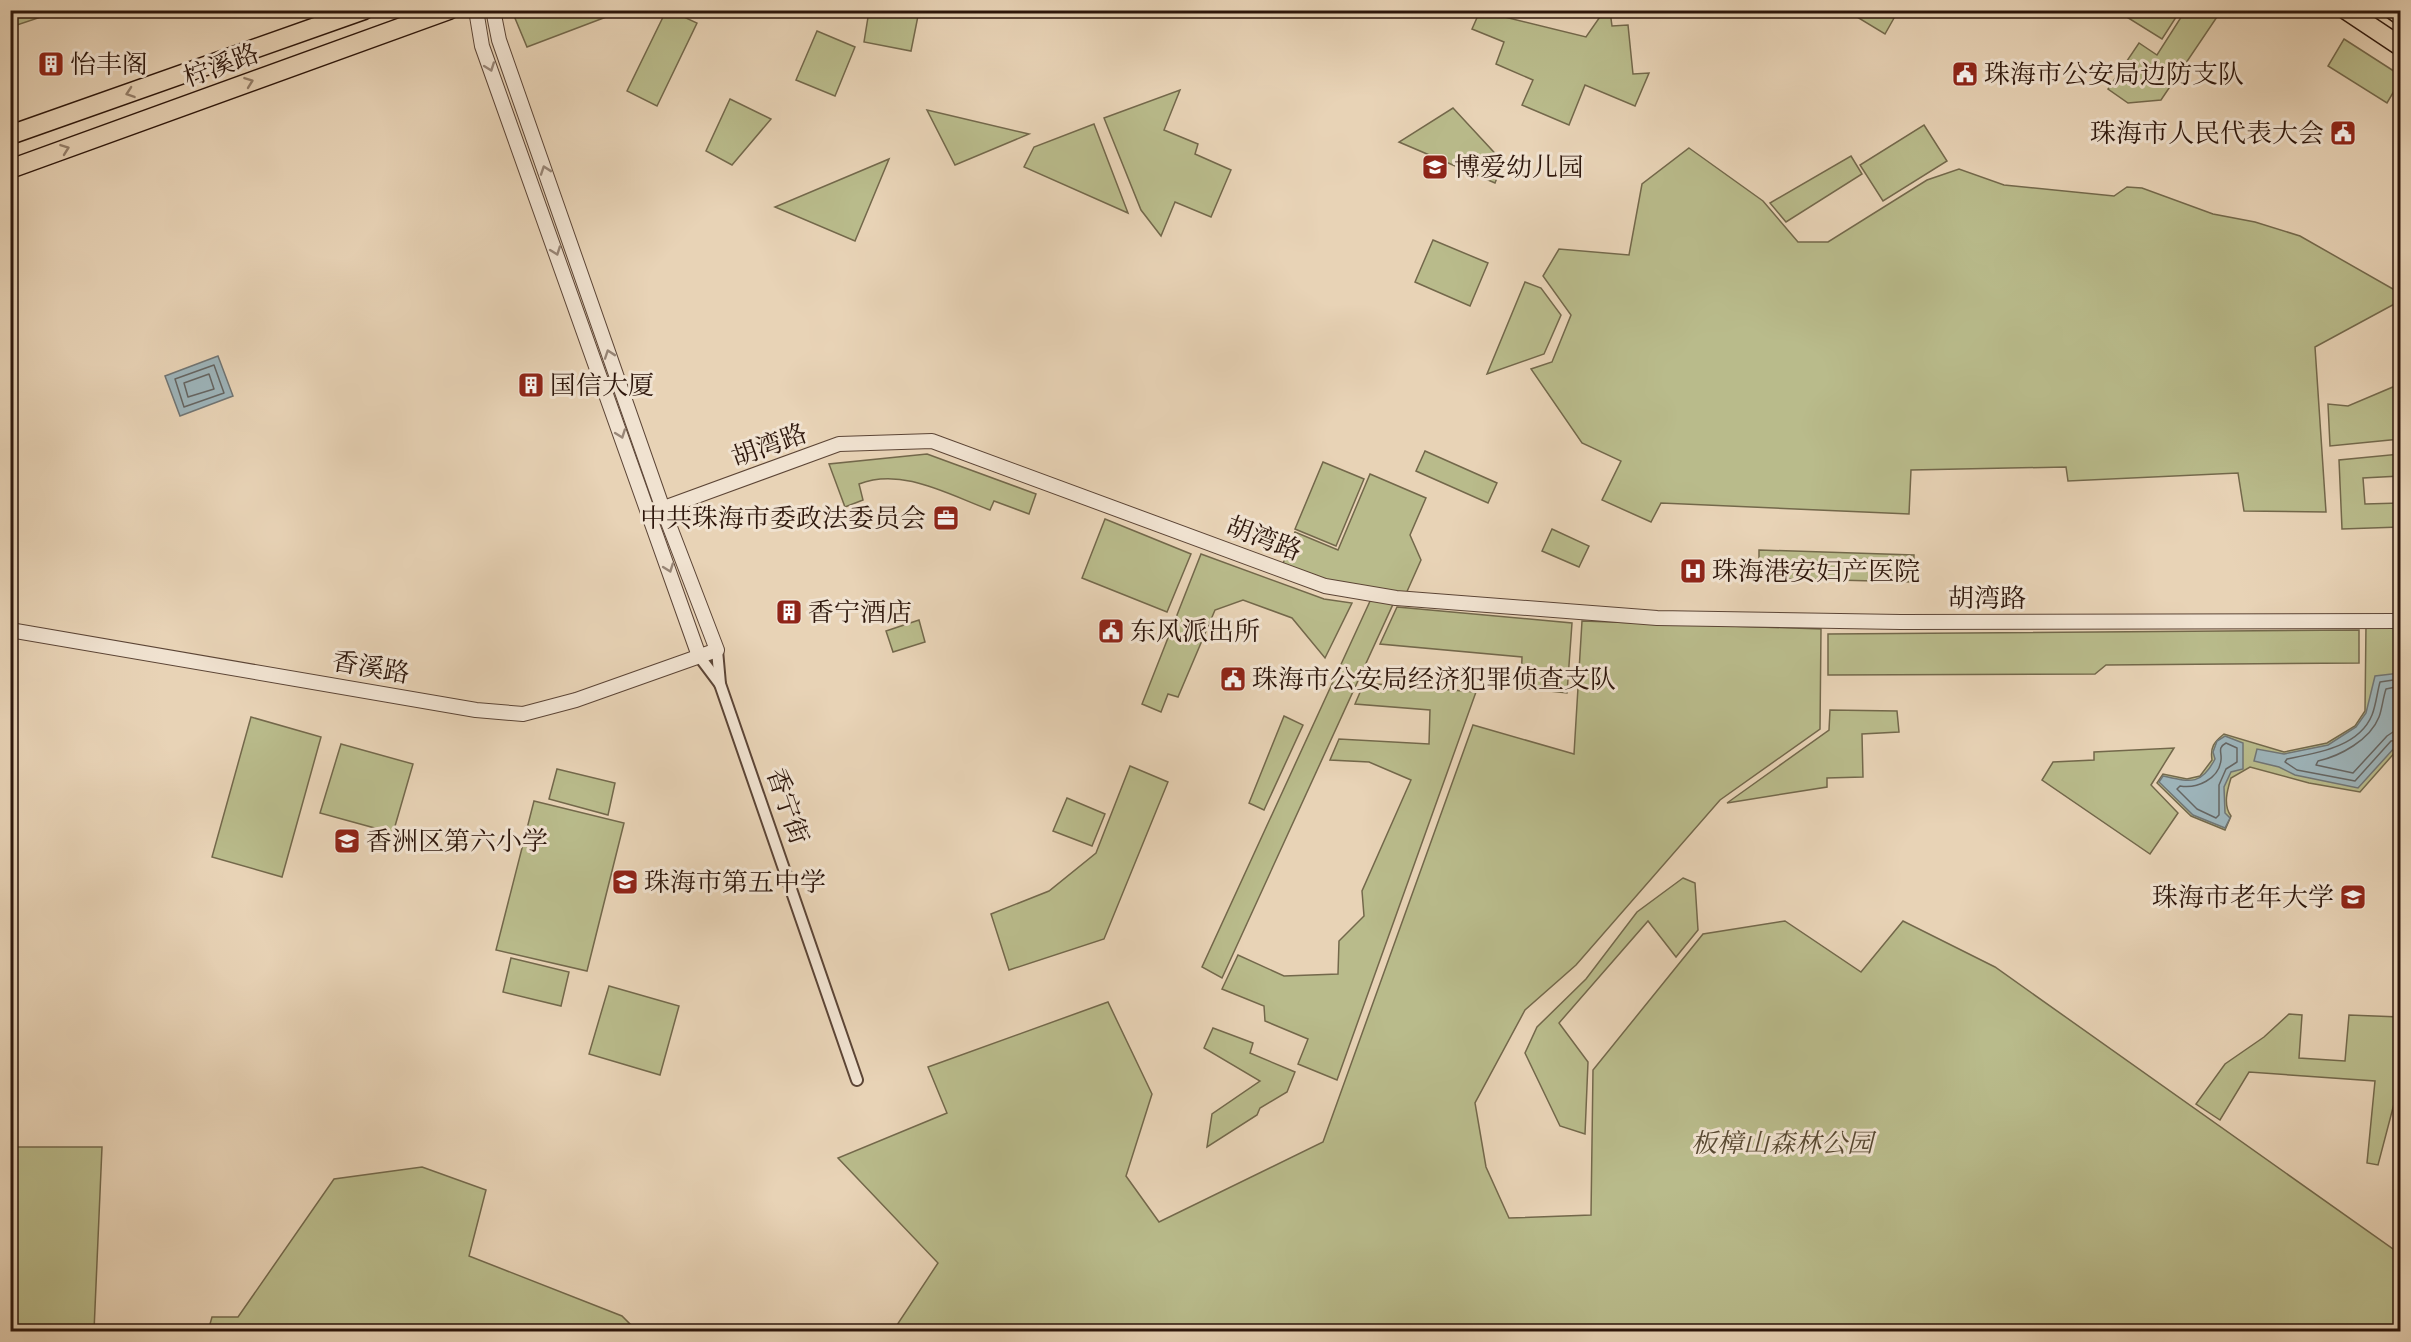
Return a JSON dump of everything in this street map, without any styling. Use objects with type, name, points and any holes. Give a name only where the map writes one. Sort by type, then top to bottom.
[{"type":"main road","name":"柠溪路","points":[[10,135],[364,10]]},
{"type":"main road","name":"柠溪路","points":[[10,169],[449,10]]},
{"type":"main road","points":[[2346,10],[2400,46]]},
{"type":"main road","points":[[2393,10],[2400,15]]},
{"type":"main road","points":[[306,31],[316,58]]},
{"type":"street","points":[[476,10],[483,46],[650,513]]},
{"type":"street","points":[[493,10],[499,40],[663,509]]},
{"type":"street","name":"胡湾路","points":[[650,513],[839,444],[932,441],[1325,586],[1396,598],[1657,618],[1901,622],[2400,621]]},
{"type":"street","name":"香宁街","points":[[663,509],[717,650],[720,684],[857,1080]]},
{"type":"street","name":"香宁街","points":[[650,513],[699,656],[720,684]]},
{"type":"street","name":"香溪路","points":[[10,630],[476,710],[523,714],[576,700],[717,650]]},
{"type":"green space","points":[[11,10],[59,10],[59,11],[11,27]]},
{"type":"green space","points":[[1898,10],[1885,34],[1847,11]]},
{"type":"green space","points":[[512,11],[622,11],[527,47]]},
{"type":"green space","points":[[666,11],[671,11],[697,23],[657,106],[627,91]]},
{"type":"green space","points":[[869,11],[919,11],[911,51],[864,42]]},
{"type":"green space","points":[[1480,11],[1586,37],[1604,11],[1610,11],[1612,26],[1628,25],[1633,74],[1649,73],[1635,106],[1585,85],[1569,125],[1522,105],[1533,80],[1496,64],[1504,42],[1472,29]]},
{"type":"green space","points":[[2117,11],[2180,11],[2162,39]]},
{"type":"green space","points":[[2185,11],[2221,11],[2161,100],[2128,103],[2108,89],[2139,43],[2157,55]]},
{"type":"green space","points":[[817,31],[855,47],[835,96],[796,80]]},
{"type":"green space","points":[[2344,39],[2400,75],[2400,81],[2387,103],[2328,66]]},
{"type":"green space","points":[[1180,90],[1164,130],[1198,144],[1195,154],[1231,170],[1211,217],[1175,202],[1161,236],[1141,210],[1104,118]]},
{"type":"green space","points":[[730,99],[771,119],[732,165],[706,151]]},
{"type":"green space","points":[[1453,108],[1503,162],[1495,183],[1399,142]]},
{"type":"green space","points":[[927,110],[1029,134],[955,165]]},
{"type":"green space","points":[[1094,124],[1128,213],[1024,167],[1034,147]]},
{"type":"green space","points":[[1924,125],[1947,161],[1883,201],[1860,165]]},
{"type":"green space","points":[[1689,148],[1763,201],[1798,242],[1828,242],[1927,180],[1959,169],[2004,185],[2114,196],[2127,187],[2142,188],[2213,214],[2255,222],[2300,236],[2400,293],[2400,301],[2315,347],[2326,512],[2244,511],[2238,473],[2068,481],[2066,467],[1911,470],[1909,514],[1661,503],[1651,522],[1602,500],[1621,461],[1582,443],[1531,369],[1552,362],[1571,315],[1543,276],[1559,249],[1629,255],[1642,184]]},
{"type":"green space","points":[[1851,156],[1862,174],[1786,222],[1770,203]]},
{"type":"green space","points":[[889,159],[855,241],[775,207]]},
{"type":"green space","points":[[1433,240],[1488,263],[1470,306],[1415,282]]},
{"type":"green space","points":[[1525,282],[1541,288],[1561,315],[1544,354],[1487,374]]},
{"type":"green space","points":[[2400,384],[2400,439],[2330,446],[2328,404],[2348,406]]},
{"type":"green space","points":[[1425,451],[1497,483],[1488,503],[1416,471]]},
{"type":"green space","points":[[927,454],[1036,494],[1029,514],[994,501],[990,510],[925,485],[892,479],[859,484],[863,500],[845,507],[829,464]]},
{"type":"green space","points":[[2400,454],[2400,476],[2363,478],[2365,504],[2400,503],[2400,527],[2342,529],[2339,460]]},
{"type":"green space","points":[[1323,462],[1364,479],[1336,546],[1295,529]]},
{"type":"green space","points":[[1370,474],[1426,498],[1410,535],[1421,560],[1405,596],[1325,583],[1282,566],[1295,532],[1338,550]]},
{"type":"green space","points":[[1105,519],[1191,554],[1167,612],[1082,578]]},
{"type":"green space","points":[[1552,529],[1589,546],[1579,567],[1542,551]]},
{"type":"green space","points":[[1759,550],[1914,555],[1913,582],[1759,578]]},
{"type":"green space","points":[[1201,554],[1324,599],[1352,603],[1325,658],[1292,618],[1243,600],[1215,610],[1178,697],[1168,694],[1161,712],[1142,704]]},
{"type":"green space","points":[[1371,599],[1394,602],[1222,978],[1202,967]]},
{"type":"green space","points":[[1397,607],[1572,623],[1567,693],[1521,688],[1522,657],[1380,644]]},
{"type":"green space","points":[[919,620],[925,642],[893,652],[886,631]]},
{"type":"green space","name":"板樟山森林公园","points":[[1582,621],[1821,629],[1820,729],[1720,800],[1576,965],[1525,1010],[1475,1103],[1486,1167],[1509,1218],[1591,1215],[1593,1070],[1703,934],[1785,921],[1861,972],[1903,921],[1995,967],[2400,1254],[2400,1331],[893,1331],[938,1263],[838,1158],[947,1113],[928,1067],[1108,1002],[1152,1094],[1126,1176],[1159,1222],[1323,1142],[1473,725],[1574,754]]},
{"type":"green space","points":[[2400,624],[2400,751],[2397,750],[2360,792],[2309,783],[2250,767],[2231,778],[2226,803],[2231,816],[2225,830],[2191,816],[2157,783],[2163,774],[2187,779],[2200,776],[2212,760],[2214,745],[2224,734],[2284,752],[2327,743],[2355,726],[2365,711],[2366,625]]},
{"type":"green space","points":[[2359,630],[2359,663],[2106,665],[2095,674],[1828,675],[1828,634]]},
{"type":"green space","points":[[1364,683],[1476,692],[1337,1080],[1298,1064],[1308,1039],[1265,1021],[1264,1006],[1222,989],[1238,955],[1284,976],[1338,974],[1339,941],[1364,916],[1362,891],[1411,780],[1369,762],[1330,760],[1339,739],[1429,744],[1430,710],[1355,704]]},
{"type":"green space","points":[[1830,710],[1897,711],[1899,732],[1862,734],[1863,777],[1827,778],[1827,787],[1727,803],[1829,730]]},
{"type":"green space","points":[[1284,716],[1303,725],[1264,810],[1249,803]]},
{"type":"green space","points":[[251,717],[321,737],[282,877],[212,857]]},
{"type":"green space","points":[[341,744],[413,764],[393,833],[320,813]]},
{"type":"green space","points":[[2174,748],[2151,785],[2178,813],[2150,854],[2042,780],[2053,762],[2094,760],[2094,752]]},
{"type":"green space","points":[[1130,766],[1168,782],[1104,939],[1009,970],[991,914],[1049,891],[1096,853]]},
{"type":"green space","points":[[557,769],[615,783],[608,815],[549,799]]},
{"type":"green space","points":[[1067,798],[1105,814],[1092,846],[1053,831]]},
{"type":"green space","points":[[534,801],[624,823],[587,971],[496,950]]},
{"type":"green space","points":[[1683,878],[1695,883],[1698,930],[1676,957],[1648,921],[1559,1023],[1588,1062],[1585,1134],[1560,1126],[1525,1053],[1537,1027],[1586,979],[1637,912]]},
{"type":"green space","points":[[511,958],[569,972],[561,1006],[503,992]]},
{"type":"green space","points":[[609,986],[679,1006],[660,1075],[589,1054]]},
{"type":"green space","points":[[2289,1014],[2302,1015],[2299,1058],[2345,1061],[2349,1015],[2400,1017],[2400,1081],[2378,1165],[2367,1163],[2375,1081],[2249,1072],[2220,1120],[2196,1104],[2225,1064],[2264,1037]]},
{"type":"green space","points":[[1213,1028],[1253,1043],[1250,1053],[1295,1072],[1287,1092],[1260,1108],[1257,1115],[1207,1147],[1212,1114],[1260,1081],[1204,1048]]},
{"type":"green space","points":[[11,1147],[102,1147],[94,1331],[11,1331]]},
{"type":"green space","points":[[422,1167],[486,1190],[469,1256],[622,1316],[637,1331],[208,1331],[212,1317],[238,1317],[334,1179]]},
{"type":"water","points":[[218,356],[233,396],[180,416],[165,376]]},
{"type":"water","points":[[2400,673],[2400,747],[2396,746],[2358,788],[2295,775],[2279,767],[2254,761],[2257,749],[2284,754],[2328,745],[2356,727],[2366,713],[2375,676]]},
{"type":"water","points":[[2225,736],[2243,743],[2243,769],[2231,772],[2224,787],[2225,813],[2230,818],[2225,828],[2193,815],[2159,782],[2163,776],[2181,780],[2200,778],[2215,759],[2213,752],[2217,741]]},
{"type":"place","name":"怡丰阁","points":[[51,64]]},
{"type":"place","name":"珠海市公安局边防支队","points":[[1965,74]]},
{"type":"place","name":"珠海市人民代表大会","points":[[2343,133]]},
{"type":"place","name":"博爱幼儿园","points":[[1435,167]]},
{"type":"place","name":"国信大厦","points":[[531,385]]},
{"type":"place","name":"中共珠海市委政法委员会","points":[[946,518]]},
{"type":"place","name":"珠海港安妇产医院","points":[[1693,571]]},
{"type":"place","name":"香宁酒店","points":[[789,612]]},
{"type":"place","name":"东风派出所","points":[[1111,631]]},
{"type":"place","name":"珠海市公安局经济犯罪侦查支队","points":[[1233,679]]},
{"type":"place","name":"香洲区第六小学","points":[[347,841]]},
{"type":"place","name":"珠海市第五中学","points":[[625,882]]},
{"type":"place","name":"珠海市老年大学","points":[[2353,897]]}]
